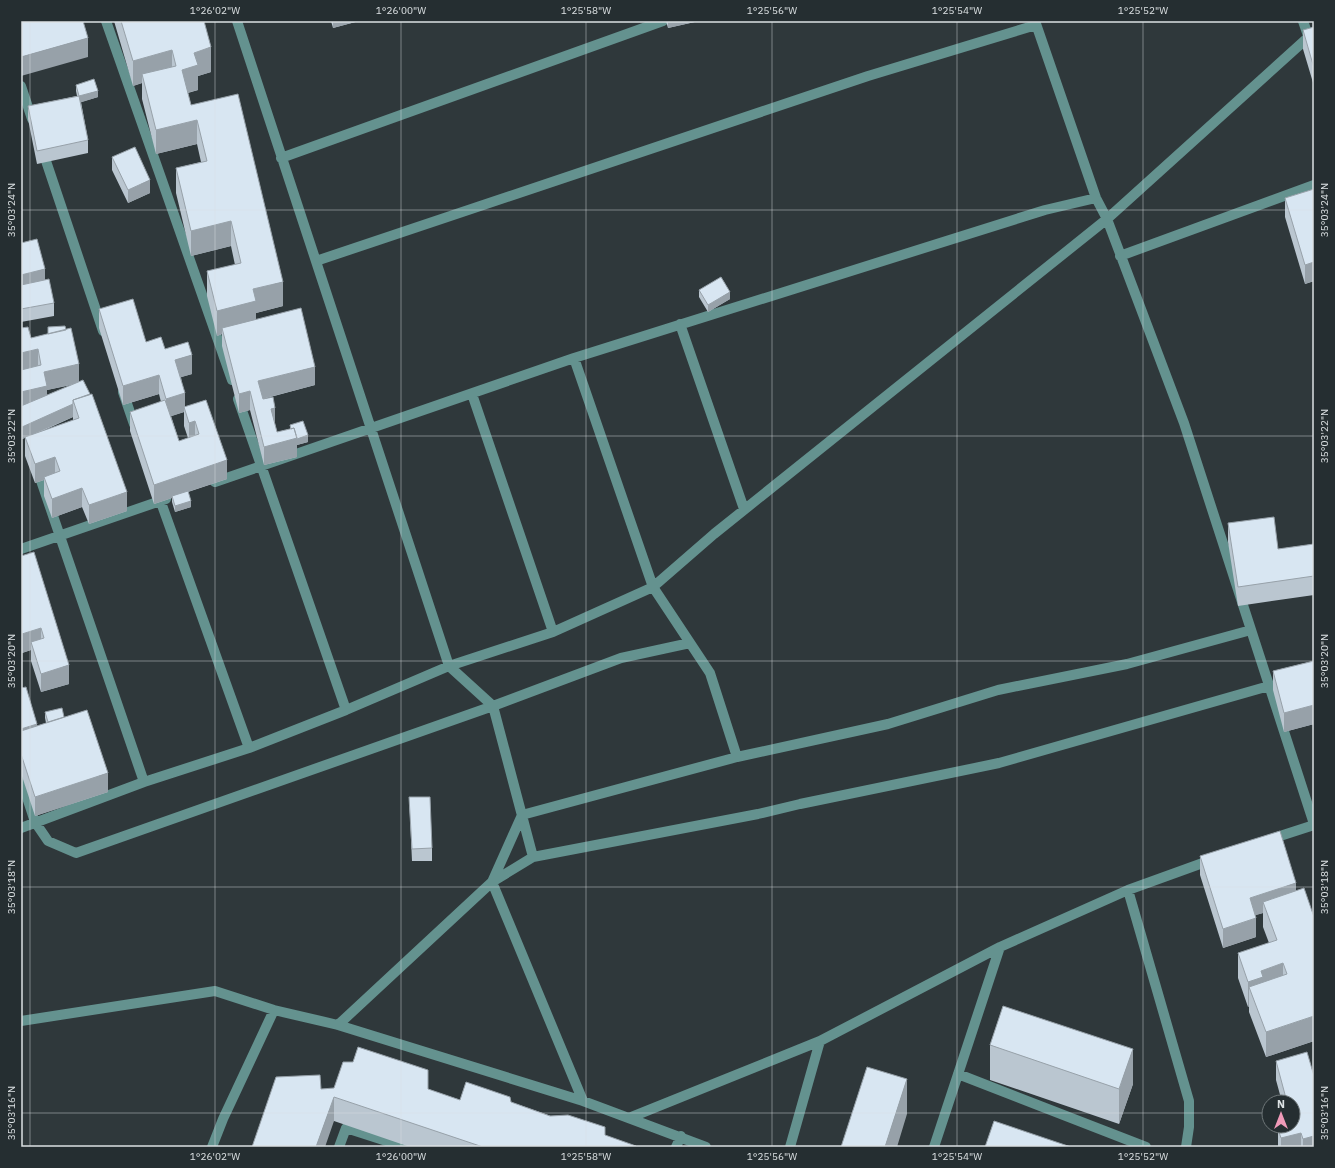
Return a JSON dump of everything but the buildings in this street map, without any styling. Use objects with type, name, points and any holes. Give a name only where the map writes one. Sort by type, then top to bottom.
[{"type":"street","points":[[106,21],[346,710]]},
{"type":"street","points":[[237,21],[449,666],[493,706],[533,857]]},
{"type":"street","points":[[1303,21],[1311,35],[1314,53]]},
{"type":"street","points":[[282,158],[657,22]]},
{"type":"street","points":[[316,261],[868,76],[1036,23],[1096,198],[1107,219],[1184,423],[1314,824],[1262,842]]},
{"type":"street","points":[[21,828],[144,782],[249,748],[346,710],[449,666],[553,632],[654,587],[744,509],[1107,219],[1311,35]]},
{"type":"street","points":[[21,86],[107,343]]},
{"type":"street","points":[[1120,256],[1297,195],[1314,186]]},
{"type":"street","points":[[204,486],[574,358],[1045,210],[1096,198]]},
{"type":"street","points":[[680,324],[744,509]]},
{"type":"street","points":[[574,358],[654,587],[710,673],[737,757]]},
{"type":"street","points":[[120,380],[137,433]]},
{"type":"street","points":[[472,394],[553,632]]},
{"type":"street","points":[[34,461],[144,782]]},
{"type":"street","points":[[155,486],[249,748]]},
{"type":"street","points":[[21,549],[174,496]]},
{"type":"street","points":[[522,815],[737,757],[888,724],[998,690],[1127,664],[1250,630]]},
{"type":"street","points":[[21,779],[35,822],[48,841],[76,853],[493,706],[621,658],[690,643]]},
{"type":"street","points":[[338,1025],[492,882],[533,857],[758,814],[999,763],[1269,686]]},
{"type":"street","points":[[522,815],[492,882],[583,1101]]},
{"type":"street","points":[[629,1118],[820,1041],[1000,947],[1128,890],[1224,856]]},
{"type":"street","points":[[1128,890],[1189,1101],[1189,1127],[1186,1147]]},
{"type":"street","points":[[934,1147],[1000,947]]},
{"type":"street","points":[[21,1021],[215,991],[274,1010],[338,1025],[583,1101],[681,1136],[706,1147]]},
{"type":"street","points":[[212,1147],[223,1119],[274,1010]]},
{"type":"street","points":[[790,1147],[820,1041]]},
{"type":"street","points":[[958,1074],[1146,1147]]},
{"type":"street","points":[[339,1147],[346,1128],[405,1147]]},
{"type":"street","points":[[676,1147],[681,1136]]}]
